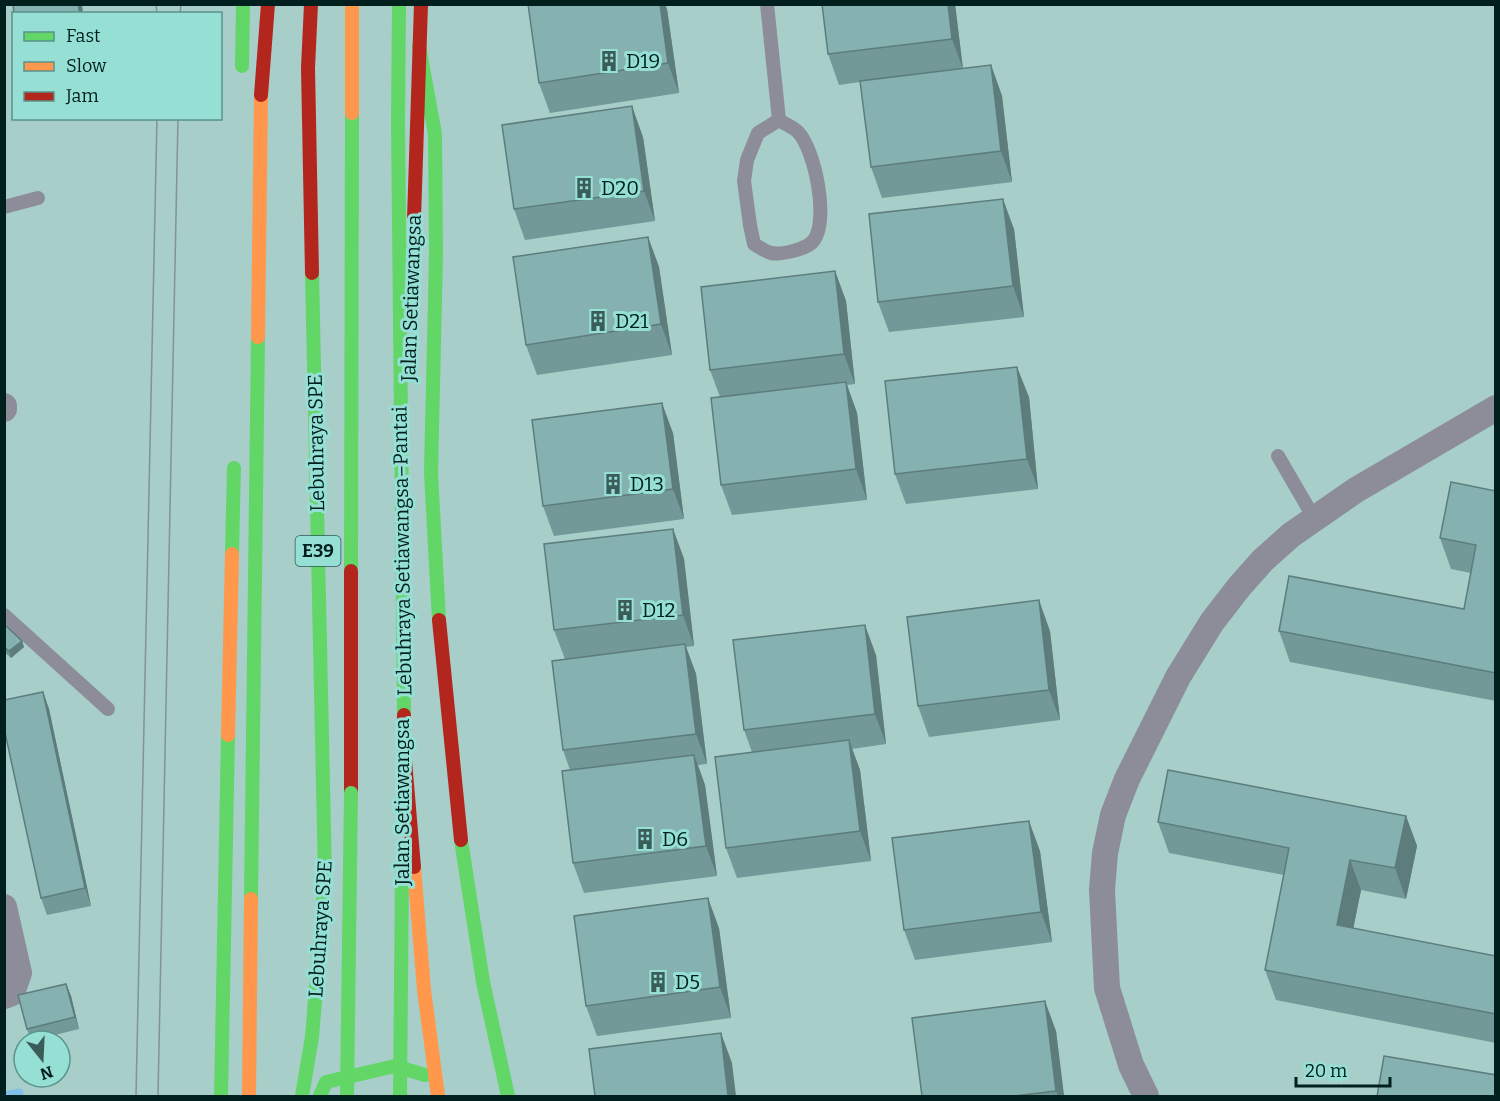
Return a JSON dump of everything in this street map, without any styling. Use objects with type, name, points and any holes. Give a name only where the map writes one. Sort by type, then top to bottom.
[{"type":"main road","points":[[242,86],[243,4]]},
{"type":"main road","points":[[249,1096],[261,83],[268,4]]},
{"type":"main road","name":"Lebuhraya SPE","points":[[302,1096],[312,1037],[325,878],[308,68],[311,4]]},
{"type":"main road","points":[[347,1096],[351,793],[352,4]]},
{"type":"main road","name":"Lebuhraya Setiawangsa–Pantai","points":[[399,4],[404,749],[424,990],[438,1096]]},
{"type":"main road","name":"Jalan Setiawangsa","points":[[400,1096],[403,540],[421,4]]},
{"type":"main road","points":[[419,46],[435,134],[436,254],[431,472],[439,616],[458,818],[483,982],[508,1096]]},
{"type":"main road","points":[[221,1096],[234,453]]},
{"type":"main road","points":[[208,1052],[223,952]]},
{"type":"main road","points":[[320,1096],[326,1082],[395,1066],[425,1075],[446,1096]]},
{"type":"street","points":[[1146,1096],[1131,1065],[1107,988],[1102,890],[1105,853],[1113,815],[1127,779],[1178,676],[1212,622],[1263,560],[1314,518],[1356,490],[1496,408]]},
{"type":"street","points":[[4,908],[18,973],[12,993],[4,996]]},
{"type":"lane","points":[[767,4],[779,120]]},
{"type":"lane","points":[[779,120],[798,132],[810,152],[817,172],[820,221],[814,240],[802,249],[772,253],[754,244],[744,181],[747,160],[758,133],[779,120]]},
{"type":"lane","points":[[4,207],[38,198]]},
{"type":"lane","points":[[1278,456],[1314,518]]},
{"type":"lane","points":[[4,615],[108,709]]},
{"type":"building","points":[[13,4],[78,4],[80,12],[14,12]]},
{"type":"building","name":"D19","points":[[528,4],[660,4],[668,63],[539,83]]},
{"type":"building","points":[[822,4],[948,4],[952,39],[828,54]]},
{"type":"building","points":[[991,65],[1001,151],[871,167],[860,81]]},
{"type":"building","points":[[632,106],[644,191],[514,209],[502,125]]},
{"type":"building","points":[[1003,199],[1013,286],[878,302],[869,214]]},
{"type":"building","name":"D21","points":[[648,237],[661,324],[526,345],[513,257]]},
{"type":"building","points":[[835,271],[844,354],[710,370],[701,287]]},
{"type":"building","points":[[1017,367],[1027,459],[895,474],[885,381]]},
{"type":"building","points":[[846,382],[856,469],[721,485],[711,398]]},
{"type":"building","name":"D13","points":[[662,403],[673,489],[543,506],[532,420]]},
{"type":"building","points":[[1451,482],[1496,491],[1496,673],[1279,631],[1289,576],[1464,609],[1476,545],[1440,538]]},
{"type":"building","points":[[673,529],[683,615],[554,630],[544,544]]},
{"type":"building","points":[[1039,600],[1049,690],[918,706],[907,617]]},
{"type":"building","points":[[4,624],[22,641],[9,651],[4,647]]},
{"type":"building","points":[[865,625],[875,714],[744,730],[733,640]]},
{"type":"building","points":[[685,644],[696,734],[563,750],[552,661]]},
{"type":"building","points":[[43,692],[85,888],[41,898],[4,728],[4,700]]},
{"type":"building","points":[[849,740],[860,831],[726,848],[715,757]]},
{"type":"building","name":"D6","points":[[694,755],[706,846],[573,863],[562,771]]},
{"type":"building","points":[[1168,770],[1406,816],[1395,868],[1350,860],[1337,925],[1496,956],[1496,1014],[1265,970],[1289,848],[1158,822]]},
{"type":"building","points":[[1029,821],[1041,912],[904,930],[892,838]]},
{"type":"building","name":"D5","points":[[708,898],[720,987],[586,1006],[574,916]]},
{"type":"building","points":[[66,984],[75,1017],[27,1029],[18,995]]},
{"type":"building","points":[[1045,1001],[1056,1091],[1013,1096],[922,1096],[912,1018]]},
{"type":"building","points":[[721,1033],[728,1096],[595,1096],[589,1049]]},
{"type":"building","points":[[1384,1056],[1496,1075],[1496,1096],[1377,1096]]},
{"type":"waterway","points":[[5,1096],[19,1093]]},
{"type":"tram line","points":[[156,4],[157,12]]},
{"type":"tram line","points":[[180,12],[181,4]]},
{"type":"tram line","points":[[136,1096],[157,120]]},
{"type":"tram line","points":[[158,1096],[178,120]]},
{"type":"traffic: fast","points":[[242,66],[243,4]]},
{"type":"traffic: fast","points":[[399,4],[398,122],[404,715]]},
{"type":"traffic: fast","points":[[419,46],[435,134],[436,254],[431,473],[439,620]]},
{"type":"traffic: fast","points":[[351,571],[352,113]]},
{"type":"traffic: fast","points":[[302,1096],[312,1037],[325,878],[312,273]]},
{"type":"traffic: fast","points":[[251,899],[258,337]]},
{"type":"traffic: fast","points":[[232,554],[234,468]]},
{"type":"traffic: fast","points":[[221,1096],[228,735]]},
{"type":"traffic: fast","points":[[347,1096],[351,793]]},
{"type":"traffic: fast","points":[[461,840],[483,982],[508,1096]]},
{"type":"traffic: fast","points":[[400,1096],[402,870]]},
{"type":"traffic: fast","points":[[320,1096],[326,1082],[395,1066],[425,1075]]},
{"type":"traffic: slow","points":[[352,4],[352,113]]},
{"type":"traffic: slow","points":[[258,337],[261,95]]},
{"type":"traffic: slow","points":[[228,735],[232,554]]},
{"type":"traffic: slow","points":[[414,867],[424,990],[438,1096]]},
{"type":"traffic: slow","points":[[249,1096],[251,899]]},
{"type":"traffic: jam","points":[[261,95],[268,4]]},
{"type":"traffic: jam","points":[[311,4],[308,68],[312,273]]},
{"type":"traffic: jam","points":[[414,219],[421,4]]},
{"type":"traffic: jam","points":[[351,571],[351,793]]},
{"type":"traffic: jam","points":[[439,620],[461,840]]},
{"type":"traffic: jam","points":[[404,715],[404,749],[414,867]]},
{"type":"place","name":"D19","points":[[609,61]]},
{"type":"place","name":"D20","points":[[584,188]]},
{"type":"place","name":"D21","points":[[598,321]]},
{"type":"place","name":"D13","points":[[613,484]]},
{"type":"place","name":"D12","points":[[625,610]]},
{"type":"place","name":"D6","points":[[645,839]]},
{"type":"place","name":"D5","points":[[658,982]]}]
